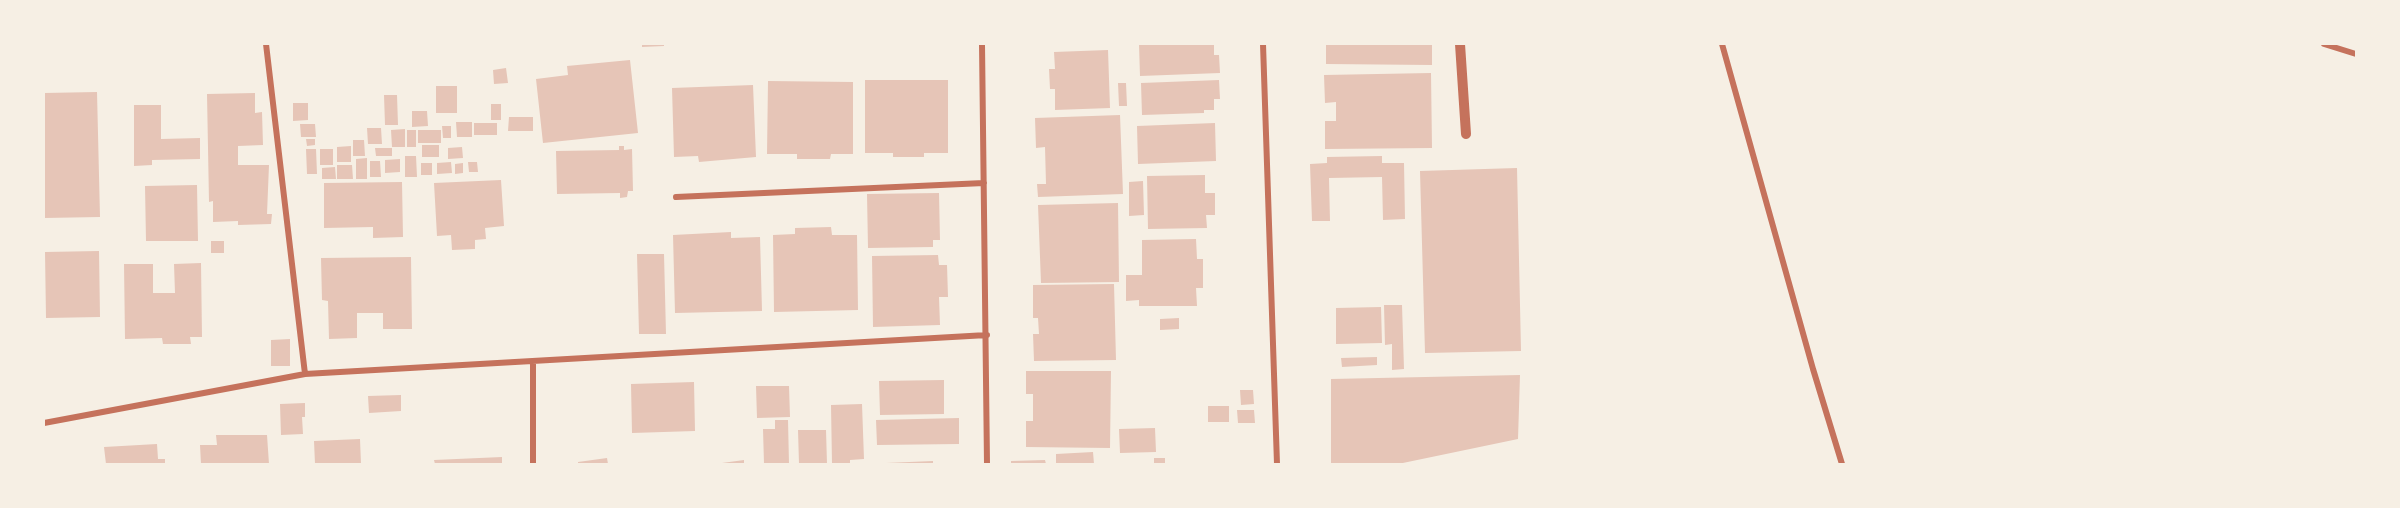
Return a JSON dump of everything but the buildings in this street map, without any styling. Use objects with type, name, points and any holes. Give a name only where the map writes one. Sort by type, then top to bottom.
[{"type":"street","points":[[266,44],[305,374]]},
{"type":"street","points":[[982,44],[987,465]]},
{"type":"street","points":[[1263,44],[1277,465]]},
{"type":"street","points":[[1460,44],[1466,134]]},
{"type":"street","points":[[1722,44],[1842,465]]},
{"type":"street","points":[[2324,44],[2356,54]]},
{"type":"street","points":[[676,197],[984,183]]},
{"type":"street","points":[[44,423],[305,374],[987,335]]},
{"type":"street","points":[[533,361],[533,465]]}]
